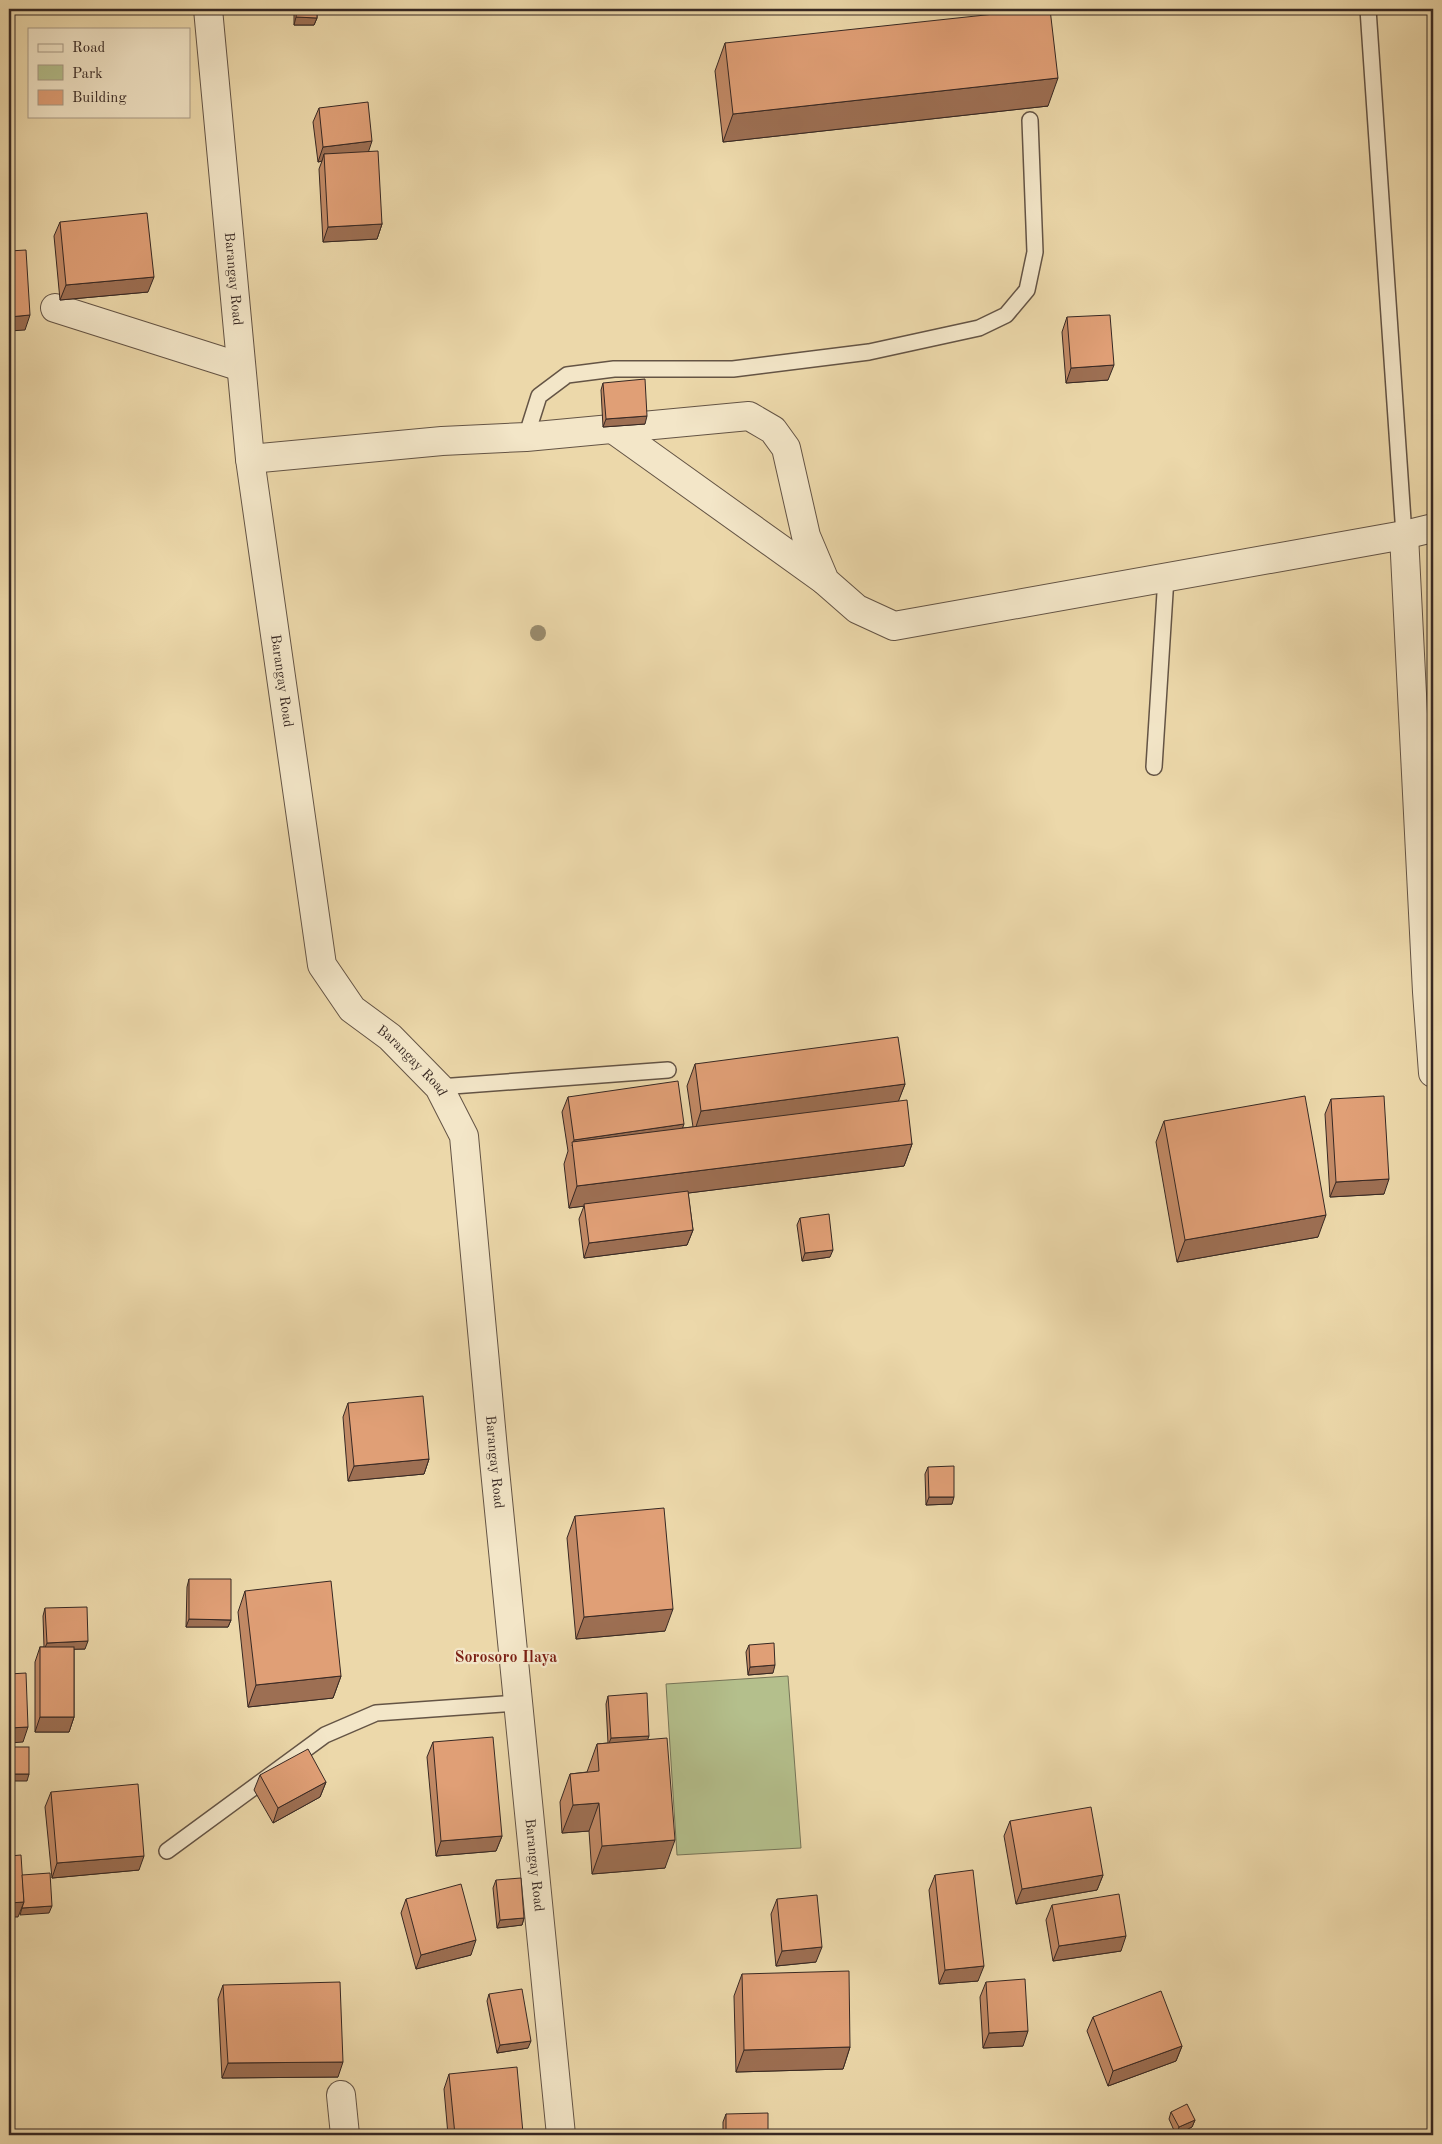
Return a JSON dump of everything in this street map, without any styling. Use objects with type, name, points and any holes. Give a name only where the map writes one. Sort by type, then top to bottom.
[{"type":"street","name":"Barangay Road","points":[[208,9],[250,459],[322,965],[352,1010],[390,1037],[439,1087],[464,1136],[561,2135]]},
{"type":"street","points":[[55,308],[241,367]]},
{"type":"street","points":[[250,459],[442,441],[526,437],[749,416],[772,430],[786,448],[806,536],[825,581]]},
{"type":"street","points":[[613,429],[825,581],[857,609],[894,626],[1404,535],[1433,528]]},
{"type":"street","points":[[1404,535],[1427,992],[1433,1073]]},
{"type":"street","points":[[341,2095],[344,2135]]},
{"type":"lane","points":[[1368,9],[1404,535]]},
{"type":"lane","points":[[526,437],[539,396],[568,375],[614,370],[733,370],[869,352],[979,328],[1006,315],[1027,290],[1035,252],[1030,120]]},
{"type":"lane","points":[[1154,767],[1166,577]]},
{"type":"lane","points":[[439,1087],[668,1070]]},
{"type":"lane","points":[[167,1851],[325,1735],[376,1713],[518,1703]]},
{"type":"green space","points":[[788,1676],[801,1848],[677,1855],[666,1684]]},
{"type":"building","points":[[297,9],[317,9],[317,18],[296,17]]},
{"type":"building","points":[[1050,9],[1058,78],[733,114],[725,43]]},
{"type":"building","points":[[368,102],[372,141],[323,147],[319,108]]},
{"type":"building","points":[[378,151],[382,224],[328,227],[324,154]]},
{"type":"building","points":[[147,213],[154,277],[66,285],[60,222]]},
{"type":"building","points":[[26,250],[30,315],[9,317],[9,251]]},
{"type":"building","points":[[1110,315],[1114,365],[1071,368],[1067,317]]},
{"type":"building","points":[[645,379],[647,416],[606,419],[603,383]]},
{"type":"building","points":[[898,1037],[905,1084],[701,1111],[695,1064]]},
{"type":"building","points":[[678,1081],[684,1124],[574,1140],[568,1097]]},
{"type":"building","points":[[1305,1096],[1326,1215],[1185,1240],[1164,1121]]},
{"type":"building","points":[[1384,1096],[1389,1179],[1336,1182],[1331,1099]]},
{"type":"building","points":[[907,1100],[912,1144],[577,1186],[572,1142]]},
{"type":"building","points":[[688,1191],[693,1230],[589,1243],[584,1204]]},
{"type":"building","points":[[829,1214],[833,1250],[805,1253],[800,1218]]},
{"type":"building","points":[[423,1396],[429,1459],[354,1466],[348,1403]]},
{"type":"building","points":[[954,1466],[954,1497],[929,1497],[928,1467]]},
{"type":"building","points":[[664,1508],[673,1609],[584,1617],[575,1516]]},
{"type":"building","points":[[189,1579],[231,1579],[231,1620],[189,1619]]},
{"type":"building","points":[[331,1581],[341,1676],[256,1685],[245,1591]]},
{"type":"building","points":[[87,1607],[88,1641],[47,1643],[45,1608]]},
{"type":"building","points":[[9,1633],[11,1633],[13,1663],[9,1663]]},
{"type":"building","points":[[774,1643],[775,1665],[750,1667],[749,1645]]},
{"type":"building","points":[[40,1647],[74,1647],[74,1717],[40,1717]]},
{"type":"building","points":[[26,1673],[28,1727],[9,1728],[9,1674]]},
{"type":"building","points":[[647,1693],[649,1736],[611,1738],[608,1696]]},
{"type":"building","points":[[493,1737],[502,1836],[441,1841],[433,1742]]},
{"type":"building","points":[[667,1738],[675,1840],[602,1846],[599,1803],[573,1805],[570,1774],[599,1771],[597,1744]]},
{"type":"building","points":[[9,1747],[29,1747],[29,1774],[9,1774]]},
{"type":"building","points":[[308,1749],[326,1782],[278,1808],[260,1775]]},
{"type":"building","points":[[138,1784],[144,1856],[57,1863],[51,1792]]},
{"type":"building","points":[[1091,1807],[1103,1875],[1022,1889],[1010,1821]]},
{"type":"building","points":[[21,1855],[24,1902],[9,1903],[9,1856]]},
{"type":"building","points":[[973,1870],[984,1966],[945,1970],[935,1875]]},
{"type":"building","points":[[50,1873],[52,1906],[22,1908],[24,1902],[22,1875]]},
{"type":"building","points":[[521,1878],[524,1918],[500,1920],[496,1880]]},
{"type":"building","points":[[461,1884],[476,1940],[421,1955],[406,1899]]},
{"type":"building","points":[[1119,1894],[1126,1936],[1059,1946],[1052,1905]]},
{"type":"building","points":[[817,1895],[822,1947],[782,1951],[777,1899]]},
{"type":"building","points":[[849,1971],[850,2047],[744,2050],[742,1974]]},
{"type":"building","points":[[1025,1979],[1028,2031],[989,2033],[986,1982]]},
{"type":"building","points":[[340,1982],[343,2062],[228,2063],[223,1985]]},
{"type":"building","points":[[522,1989],[531,2041],[500,2045],[489,1994]]},
{"type":"building","points":[[1161,1991],[1182,2046],[1113,2071],[1093,2017]]},
{"type":"building","points":[[517,2067],[523,2133],[455,2135],[449,2074]]},
{"type":"building","points":[[1187,2104],[1195,2120],[1179,2127],[1171,2112]]},
{"type":"building","points":[[768,2113],[768,2135],[726,2135],[726,2114]]},
{"type":"district","name":"Sorosoro Ilaya","points":[[506,1658]]}]
